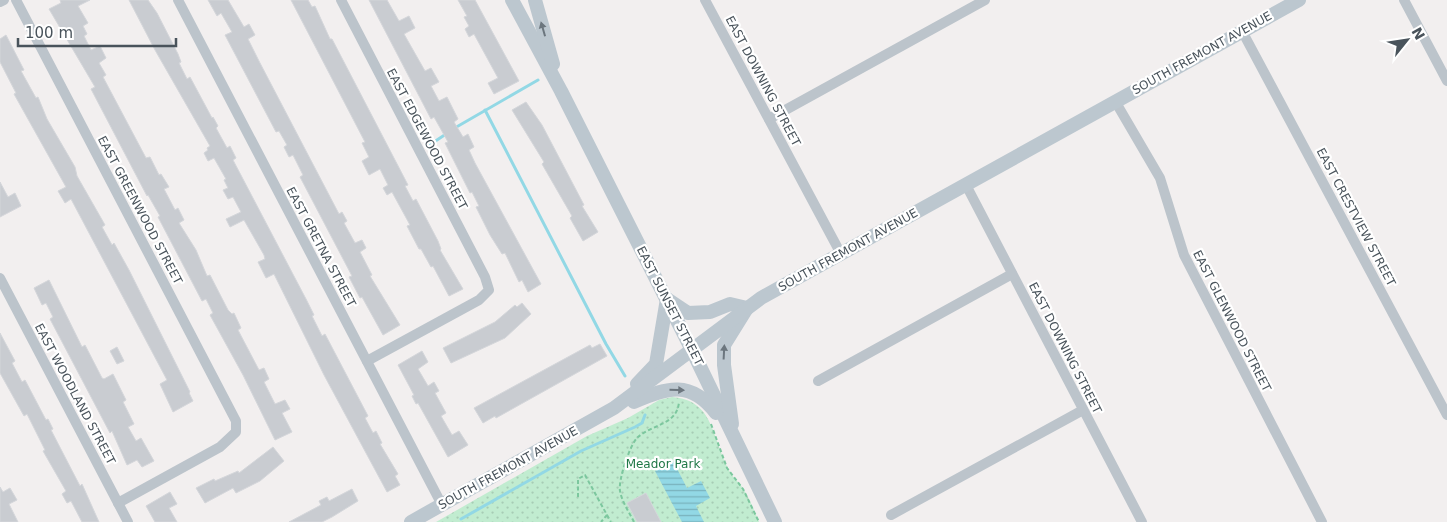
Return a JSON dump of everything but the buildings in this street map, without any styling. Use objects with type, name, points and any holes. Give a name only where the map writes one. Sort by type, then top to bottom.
[{"type":"main road","name":"EAST SUNSET STREET","points":[[512,0],[561,91],[692,350],[775,522]]},
{"type":"main road","name":"EAST SUNSET STREET","points":[[535,0],[561,91]]},
{"type":"main road","name":"SOUTH FREMONT AVENUE","points":[[411,522],[614,408],[747,308],[1114,101],[1299,0]]},
{"type":"main road","points":[[614,408],[656,364],[666,299],[688,314],[710,312],[730,304],[747,308],[724,345],[724,365],[733,435]]},
{"type":"main road","points":[[614,408],[627,406],[656,392],[672,389],[691,391],[706,400],[733,435]]},
{"type":"street","points":[[0,2],[4,0]]},
{"type":"street","name":"EAST GREENWOOD STREET","points":[[16,0],[232,410],[236,421],[236,432],[220,447],[118,503]]},
{"type":"street","name":"EAST GRETNA STREET","points":[[178,0],[442,505]]},
{"type":"street","name":"EAST EDGEWOOD STREET","points":[[341,0],[485,277],[489,290],[479,300],[367,361]]},
{"type":"street","name":"EAST DOWNING STREET","points":[[705,0],[841,254]]},
{"type":"street","points":[[769,119],[985,0]]},
{"type":"street","points":[[1404,0],[1447,81]]},
{"type":"street","name":"EAST CRESTVIEW STREET","points":[[1242,31],[1447,416]]},
{"type":"street","name":"EAST GLENWOOD STREET","points":[[1114,101],[1160,178],[1184,256],[1322,522]]},
{"type":"street","name":"EAST DOWNING STREET","points":[[966,185],[1142,522]]},
{"type":"street","points":[[818,381],[1012,274]]},
{"type":"street","name":"EAST WOODLAND STREET","points":[[0,278],[128,522]]},
{"type":"street","points":[[891,515],[1083,410]]},
{"type":"path","points":[[634,522],[622,498],[620,486],[629,451],[638,436],[676,414],[680,397]]},
{"type":"path","points":[[710,422],[727,468],[743,489],[759,522]]},
{"type":"path","points":[[578,497],[578,479],[585,475],[612,522]]},
{"type":"path","points":[[600,522],[607,515]]},
{"type":"green space","name":"Meador Park","points":[[672,397],[686,400],[696,405],[704,413],[710,422],[729,471],[745,491],[759,522],[436,522],[587,436],[628,418],[659,400]]},
{"type":"water","points":[[673,461],[687,488],[701,481],[710,498],[696,506],[704,522],[682,522],[655,471]]},
{"type":"waterway","points":[[453,129],[538,80]]},
{"type":"waterway","points":[[485,110],[606,344],[625,376]]},
{"type":"waterway","points":[[428,146],[446,134]]},
{"type":"waterway","points":[[461,519],[581,451],[635,427],[642,423],[645,415]]}]
